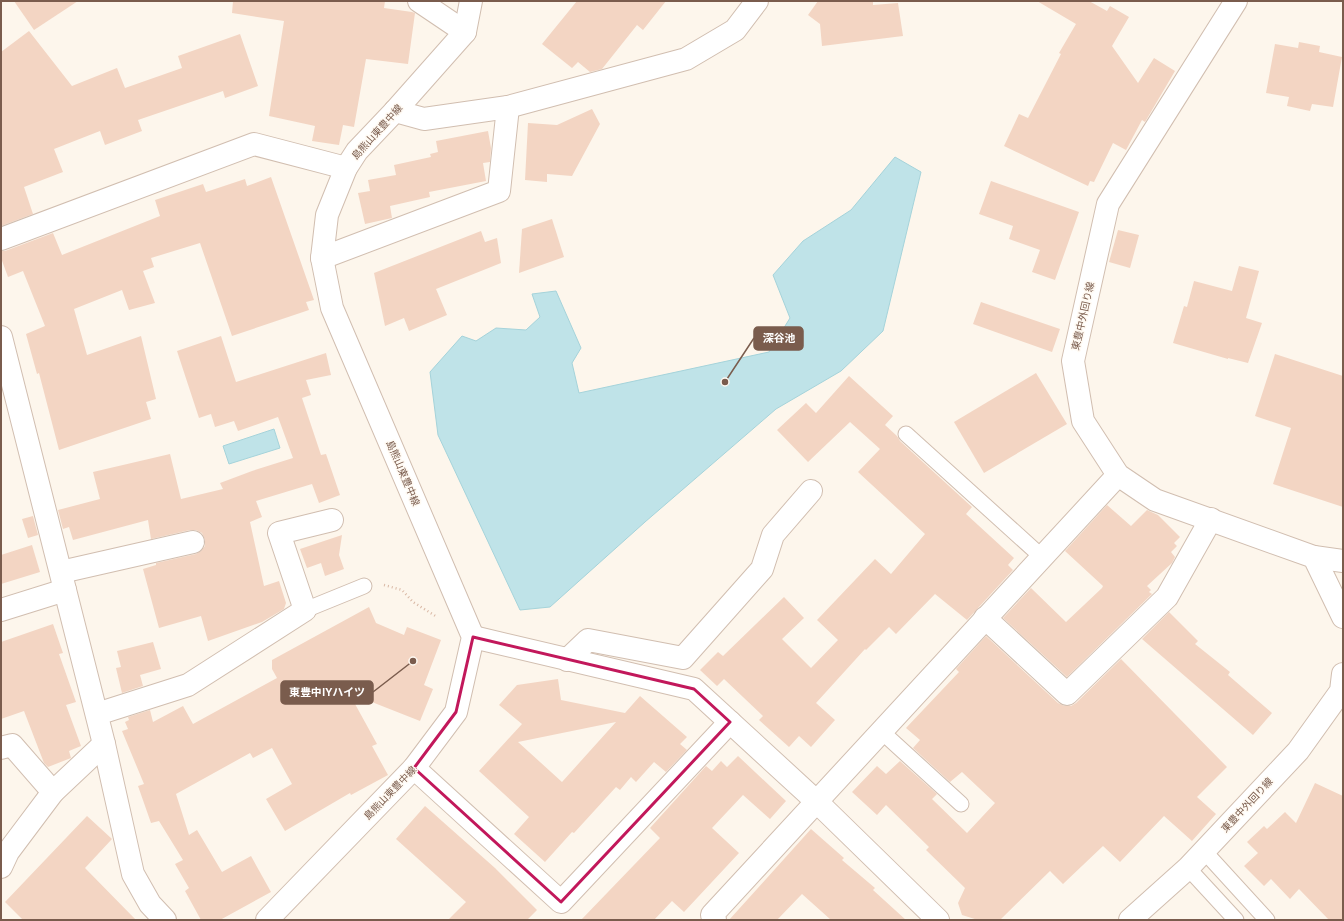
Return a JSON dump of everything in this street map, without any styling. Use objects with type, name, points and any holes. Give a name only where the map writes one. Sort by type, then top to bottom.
[{"type":"street","points":[[419,1],[465,32],[471,1]]},
{"type":"street","points":[[395,111],[424,119],[508,107],[686,60],[734,30],[757,1]]},
{"type":"street","name":"東豊中外回り線","points":[[1236,1],[1108,204],[1073,361],[1084,421],[1118,474],[1155,500],[1314,557],[1343,561]]},
{"type":"street","name":"島熊山東豊中線","points":[[267,920],[414,768],[456,712],[473,637],[332,308],[322,258],[327,215],[346,168],[357,151],[395,111],[465,32]]},
{"type":"street","points":[[322,258],[499,191],[508,107]]},
{"type":"street","points":[[1,239],[254,144],[346,168]]},
{"type":"street","points":[[1,337],[97,714],[134,874],[150,904],[165,920]]},
{"type":"street","points":[[715,920],[712,915],[1118,474]]},
{"type":"street","points":[[567,660],[588,640],[683,658],[762,569],[773,535],[811,492]]},
{"type":"street","points":[[985,618],[1067,694],[1167,597],[1211,519]]},
{"type":"street","points":[[97,714],[188,685],[305,610],[279,533],[332,520]]},
{"type":"street","points":[[1,610],[63,581],[193,542]]},
{"type":"street","points":[[1314,557],[1343,617]]},
{"type":"street","points":[[473,637],[694,689],[817,802],[938,920]]},
{"type":"street","name":"東豊中外回り線","points":[[1130,920],[1188,868],[1298,751],[1341,691],[1343,674]]},
{"type":"street","points":[[414,768],[561,902],[730,722]]},
{"type":"street","points":[[1,867],[8,852],[53,792],[104,744]]},
{"type":"street","points":[[1,748],[12,745],[53,792]]},
{"type":"lane","points":[[906,434],[1042,557]]},
{"type":"lane","points":[[305,610],[364,586]]},
{"type":"lane","points":[[881,731],[960,804]]},
{"type":"lane","points":[[1204,851],[1267,920]]},
{"type":"lane","points":[[1188,868],[1236,920]]},
{"type":"path","points":[[364,586],[377,584],[402,590],[427,612]]},
{"type":"highlighted area","points":[[473,637],[694,689],[730,722],[561,902],[414,768],[456,712]]},
{"type":"water","points":[[895,157],[921,172],[883,331],[841,371],[776,409],[645,522],[550,607],[520,610],[438,435],[430,372],[462,336],[476,341],[496,328],[526,330],[540,317],[532,294],[556,291],[581,348],[572,363],[579,393],[769,352],[790,318],[773,275],[803,241],[851,210]]},
{"type":"water","points":[[274,429],[280,448],[229,464],[223,446]]},
{"type":"building","points":[[14,1],[78,1],[34,30]]},
{"type":"building","points":[[233,1],[385,1],[384,8],[415,13],[408,64],[366,59],[354,127],[343,125],[339,145],[312,141],[315,126],[269,116],[284,21],[232,13]]},
{"type":"building","points":[[577,1],[666,1],[643,30],[637,25],[602,69],[590,72],[578,62],[572,68],[542,44]]},
{"type":"building","points":[[818,1],[873,1],[873,5],[898,3],[903,36],[822,46],[820,24],[808,15]]},
{"type":"building","points":[[1037,1],[1089,1],[1107,11],[1110,6],[1129,17],[1112,46],[1138,83],[1154,58],[1175,71],[1145,122],[1142,120],[1126,150],[1113,143],[1094,182],[1090,181],[1088,186],[1004,146],[1019,114],[1028,118],[1061,54],[1059,53],[1076,24]]},
{"type":"building","points":[[29,31],[72,86],[117,68],[125,88],[182,68],[178,56],[240,34],[258,86],[225,98],[223,91],[138,120],[142,131],[105,145],[100,131],[54,149],[63,172],[24,187],[33,214],[1,226],[1,52]]},
{"type":"building","points":[[1299,42],[1320,46],[1319,52],[1342,57],[1333,107],[1312,104],[1310,111],[1287,106],[1289,97],[1266,93],[1275,44],[1298,48]]},
{"type":"building","points":[[592,109],[600,124],[572,176],[547,174],[547,182],[525,180],[528,123],[557,125]]},
{"type":"building","points":[[488,131],[491,148],[490,162],[483,163],[486,181],[429,192],[430,197],[390,206],[392,218],[365,224],[358,193],[370,191],[368,180],[396,175],[394,165],[431,157],[430,154],[438,152],[436,141]]},
{"type":"building","points":[[271,177],[314,300],[306,302],[309,310],[232,336],[200,243],[151,258],[154,267],[143,271],[155,303],[129,310],[122,290],[74,309],[87,355],[141,336],[156,399],[146,402],[151,419],[59,450],[39,373],[37,374],[26,334],[45,326],[23,271],[8,277],[1,258],[1,251],[5,251],[53,233],[62,255],[160,216],[155,200],[203,184],[206,192],[245,179],[247,186]]},
{"type":"building","points":[[991,181],[1079,212],[1055,280],[1032,272],[1040,250],[1009,239],[1013,226],[979,214]]},
{"type":"building","points":[[552,219],[564,257],[519,273],[522,229]]},
{"type":"building","points":[[1118,230],[1139,235],[1130,268],[1109,262]]},
{"type":"building","points":[[481,231],[485,242],[497,238],[501,263],[436,289],[447,315],[409,331],[404,318],[385,326],[374,273]]},
{"type":"building","points":[[1239,266],[1259,271],[1246,318],[1262,323],[1248,363],[1228,359],[1173,343],[1184,306],[1187,307],[1194,281],[1232,291]]},
{"type":"building","points":[[981,302],[1060,329],[1052,352],[973,324]]},
{"type":"building","points":[[221,336],[236,382],[326,353],[331,375],[306,380],[311,395],[302,398],[321,455],[326,454],[340,495],[319,503],[312,484],[256,501],[262,517],[250,522],[264,586],[279,581],[286,603],[284,609],[262,622],[208,641],[201,616],[159,628],[143,569],[156,565],[156,563],[196,554],[201,551],[205,546],[205,540],[202,533],[196,530],[190,530],[151,539],[148,520],[73,540],[69,527],[63,529],[58,510],[100,499],[93,472],[170,454],[181,499],[223,489],[220,483],[293,458],[278,417],[238,431],[234,421],[215,427],[211,414],[199,418],[177,351]]},
{"type":"building","points":[[1275,354],[1343,376],[1343,507],[1273,484],[1291,428],[1255,416]]},
{"type":"building","points":[[1036,373],[1067,424],[984,473],[954,422]]},
{"type":"building","points":[[849,376],[893,416],[885,425],[897,436],[900,441],[972,507],[966,514],[1014,558],[1008,565],[1013,570],[967,620],[935,594],[896,634],[889,627],[866,650],[865,649],[816,703],[835,720],[811,747],[799,736],[789,747],[759,720],[763,716],[724,679],[717,686],[700,670],[718,652],[723,656],[784,597],[804,618],[782,639],[811,668],[838,640],[817,620],[875,559],[891,574],[925,534],[858,472],[880,449],[850,422],[808,462],[777,430],[806,403],[816,413]]},
{"type":"building","points":[[1107,505],[1131,526],[1147,510],[1158,515],[1180,537],[1174,543],[1177,546],[1171,552],[1175,557],[1172,563],[1147,586],[1151,590],[1149,592],[1152,594],[1067,677],[1003,618],[1031,588],[1066,622],[1102,588],[1103,586],[1065,551]]},
{"type":"building","points":[[33,516],[38,535],[28,538],[22,519]]},
{"type":"building","points":[[342,535],[339,555],[344,569],[325,576],[321,563],[307,568],[300,549]]},
{"type":"building","points":[[32,545],[40,572],[1,584],[1,555]]},
{"type":"building","points":[[369,607],[376,623],[404,635],[407,627],[441,640],[424,685],[433,689],[420,721],[349,693],[377,744],[372,746],[388,775],[351,795],[350,793],[285,831],[266,799],[292,784],[272,748],[253,758],[250,753],[176,794],[189,835],[197,830],[222,872],[251,856],[271,892],[220,920],[201,920],[185,891],[189,888],[175,864],[183,860],[159,821],[151,823],[138,786],[144,784],[122,731],[128,729],[125,722],[129,720],[128,717],[150,710],[153,722],[183,706],[193,724],[277,678],[272,669],[272,660]]},
{"type":"building","points":[[1169,612],[1198,641],[1195,644],[1230,672],[1228,675],[1272,713],[1253,735],[1142,639]]},
{"type":"building","points":[[53,624],[63,653],[59,654],[76,702],[66,705],[81,746],[69,751],[71,758],[48,767],[44,763],[24,711],[1,719],[1,642]]},
{"type":"building","points":[[986,636],[1058,703],[1064,706],[1071,706],[1076,703],[1121,659],[1227,767],[1197,797],[1216,814],[1192,841],[1164,816],[1120,862],[1103,846],[1063,884],[1050,871],[1000,920],[978,920],[962,915],[958,903],[965,888],[926,850],[929,847],[886,805],[877,815],[852,792],[877,766],[886,774],[900,761],[937,794],[932,799],[967,833],[995,803],[962,772],[950,782],[913,748],[920,740],[906,728],[959,672],[956,669]]},
{"type":"building","points":[[153,642],[161,669],[140,675],[143,686],[122,693],[116,668],[121,667],[117,651]]},
{"type":"building","points":[[558,679],[561,700],[625,713],[640,696],[687,737],[680,744],[687,750],[666,772],[654,762],[636,782],[631,777],[620,790],[616,787],[545,862],[514,834],[529,817],[479,771],[522,724],[499,705],[517,685]],"holes":[[[616,722],[562,782],[518,742]]]},
{"type":"building","points":[[738,756],[786,801],[770,819],[743,795],[712,828],[739,853],[684,912],[672,901],[654,920],[581,920],[660,838],[650,828],[706,766],[712,771],[721,761],[727,767]]},
{"type":"building","points":[[1315,783],[1343,796],[1343,920],[1329,920],[1299,889],[1290,899],[1271,879],[1264,886],[1244,866],[1258,853],[1247,842],[1264,826],[1267,829],[1285,812],[1296,823]]},
{"type":"building","points":[[425,806],[495,868],[537,910],[527,920],[448,920],[466,902],[396,839]]},
{"type":"building","points":[[87,816],[112,839],[85,868],[136,920],[23,920],[5,902]]},
{"type":"building","points":[[811,829],[844,858],[842,860],[875,888],[873,890],[906,920],[831,920],[802,894],[777,920],[729,920]]},
{"type":"place","name":"深谷池","points":[[725,382]]},
{"type":"place","name":"東豊中IYハイツ","points":[[413,661]]}]
